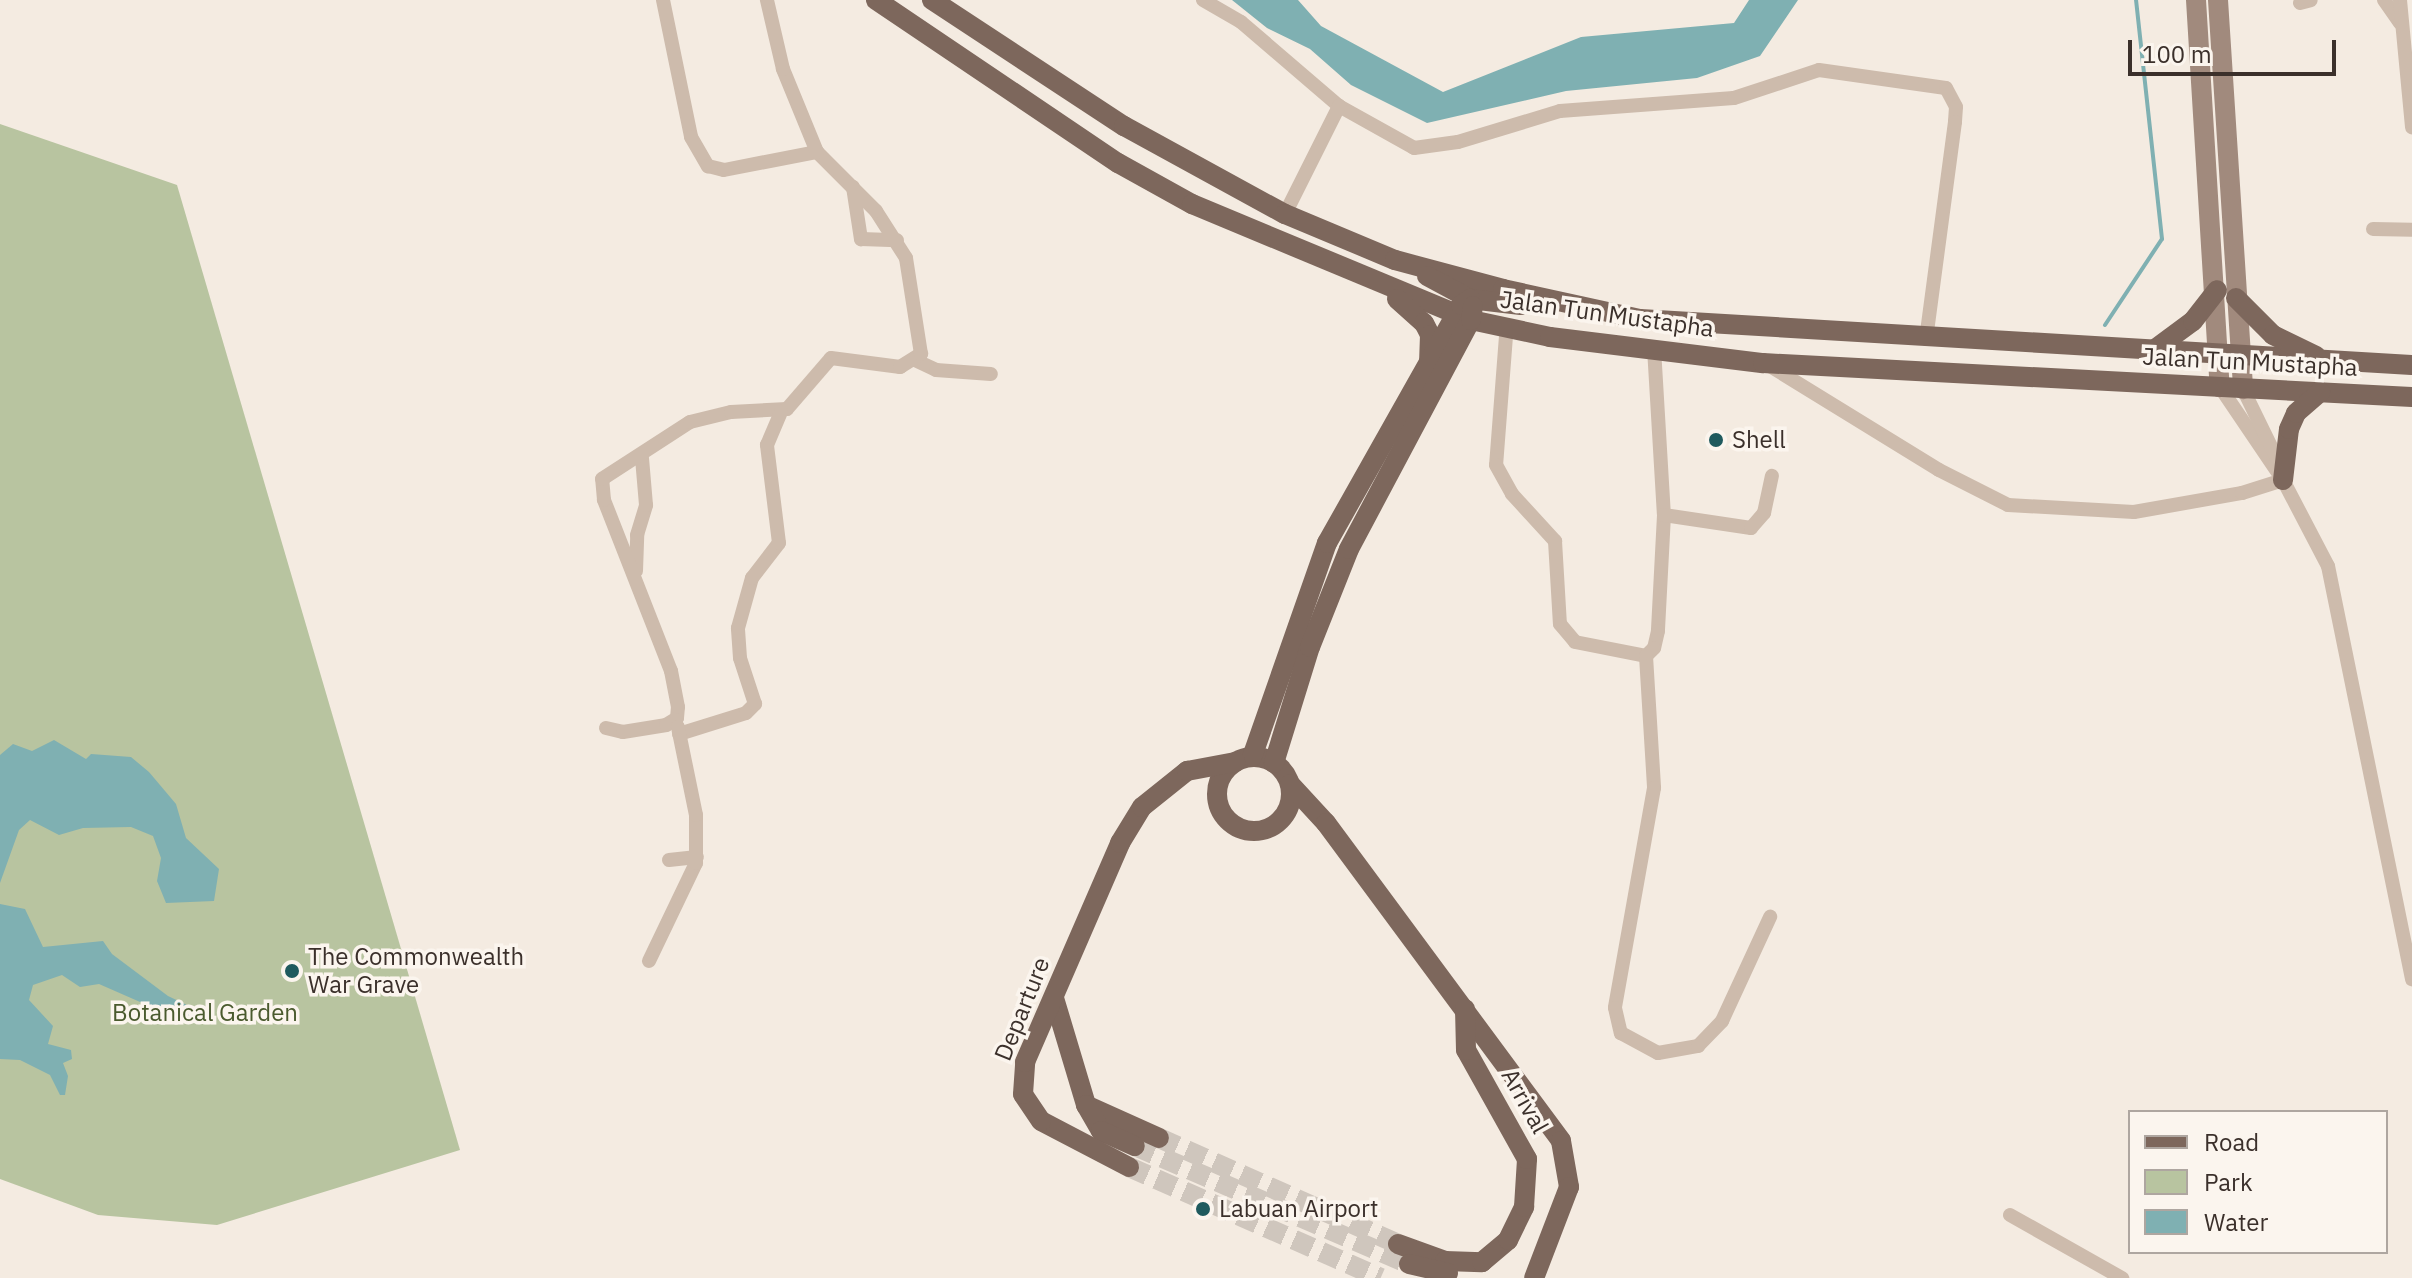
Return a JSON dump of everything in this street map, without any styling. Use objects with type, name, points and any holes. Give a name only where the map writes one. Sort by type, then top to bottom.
[{"type":"main road","name":"Jalan Tun Mustapha","points":[[876,0],[1118,163],[1192,204],[1463,317],[1550,337],[1763,363],[2412,397]]},
{"type":"main road","points":[[932,0],[1124,126],[1285,214],[1395,260],[1470,299],[1640,319],[2144,352],[2412,365]]},
{"type":"main road","points":[[2196,0],[2227,294],[2241,356],[2243,389]]},
{"type":"main road","points":[[2218,0],[2227,294],[2218,355],[2220,387]]},
{"type":"main road","points":[[1322,260],[1418,313],[1430,335],[1435,368]]},
{"type":"main road","points":[[1395,260],[1640,319]]},
{"type":"main road","points":[[2144,352],[2193,321],[2227,294]]},
{"type":"main road","points":[[2227,294],[2273,335],[2329,362]]},
{"type":"main road","points":[[1290,784],[1288,809],[1281,820],[1259,832],[1234,826],[1219,807],[1219,782],[1243,760],[1327,543],[1435,368],[1470,299]]},
{"type":"main road","points":[[1274,763],[1310,647],[1349,549],[1435,368],[1475,339],[1550,337]]},
{"type":"main road","points":[[2283,480],[2289,429],[2296,413],[2320,392]]},
{"type":"main road","points":[[1243,760],[1274,763],[1321,816],[1531,1097],[1567,1158],[1567,1197],[1534,1278]]},
{"type":"main road","name":"Departure","points":[[1129,1167],[1041,1121],[1023,1094],[1025,1062],[1120,843],[1142,807],[1187,771],[1243,760]]},
{"type":"main road","points":[[1054,998],[1086,1105],[1101,1131],[1135,1146]]},
{"type":"main road","name":"Arrival","points":[[1465,1009],[1466,1050],[1519,1139],[1529,1170],[1517,1226],[1497,1253],[1482,1262]]},
{"type":"main road","points":[[1086,1105],[1159,1138]]},
{"type":"main road","points":[[1398,1244],[1445,1261],[1482,1262]]},
{"type":"main road","points":[[1409,1264],[1443,1274],[1482,1262]]},
{"type":"street","points":[[663,0],[691,137],[708,166],[724,170],[817,152]]},
{"type":"street","points":[[649,961],[680,903],[697,857],[696,815],[679,734],[671,671],[600,484],[642,458],[672,430],[690,422],[731,412],[781,412],[796,404],[831,358],[900,367],[917,361],[921,354],[911,279],[897,240],[853,186],[817,152],[783,69],[767,0]]},
{"type":"street","points":[[1203,0],[1241,22],[1339,106],[1414,148],[1471,139],[1560,111],[1734,98],[1819,70],[1946,88],[1956,107],[1955,122],[1926,339]]},
{"type":"street","points":[[2384,0],[2400,24]]},
{"type":"street","points":[[2400,0],[2412,127]]},
{"type":"street","points":[[1285,214],[1339,106]]},
{"type":"street","points":[[853,186],[861,239],[897,240]]},
{"type":"street","points":[[2373,229],[2385,233],[2412,230]]},
{"type":"street","points":[[1506,336],[1496,465],[1512,494],[1555,541],[1560,624],[1575,642],[1646,656]]},
{"type":"street","points":[[1654,348],[1664,515],[1658,631],[1654,648],[1646,656],[1654,788],[1615,1008],[1621,1033],[1658,1053],[1698,1046],[1722,1021],[1770,917]]},
{"type":"street","points":[[917,361],[936,370],[991,374]]},
{"type":"street","points":[[1763,363],[1982,495],[2008,505],[2134,512],[2242,493],[2283,480]]},
{"type":"street","points":[[2220,387],[2283,480],[2328,566],[2408,943],[2412,980]]},
{"type":"street","points":[[2243,389],[2278,454],[2283,480]]},
{"type":"street","points":[[679,734],[746,713],[755,704],[740,658],[738,628],[752,578],[779,543],[767,445],[781,412]]},
{"type":"street","points":[[635,579],[637,535],[646,505],[642,458]]},
{"type":"street","points":[[1664,515],[1751,528],[1764,513],[1772,476]]},
{"type":"street","points":[[606,728],[648,730],[677,718]]},
{"type":"street","points":[[669,860],[697,857]]},
{"type":"street","points":[[2010,1215],[2122,1278]]},
{"type":"green space","name":"Botanical Garden","points":[[0,124],[177,185],[460,1150],[217,1225],[98,1215],[0,1179]]},
{"type":"water","points":[[1232,0],[1298,0],[1321,26],[1443,92],[1581,37],[1734,23],[1749,0],[1798,0],[1760,56],[1697,78],[1566,91],[1427,123],[1351,85],[1310,49],[1267,28]]},
{"type":"water","points":[[54,740],[86,759],[91,754],[131,757],[149,772],[176,804],[186,838],[219,869],[214,901],[166,903],[157,881],[161,858],[153,836],[131,827],[83,828],[59,835],[30,820],[19,830],[0,883],[0,755],[13,744],[32,751]]},
{"type":"water","points":[[0,904],[25,909],[43,947],[103,941],[112,954],[168,996],[193,1008],[193,1018],[188,1023],[99,984],[80,987],[62,975],[33,985],[29,1000],[53,1026],[48,1044],[71,1050],[72,1059],[63,1063],[68,1076],[65,1095],[60,1095],[50,1075],[20,1060],[0,1059]]},
{"type":"waterway","points":[[2105,325],[2162,239],[2136,0]]},
{"type":"tunnel","points":[[1159,1138],[1398,1244]]},
{"type":"tunnel","points":[[1135,1146],[1409,1264]]},
{"type":"tunnel","points":[[1129,1167],[1381,1278]]},
{"type":"place","name":"Shell","points":[[1716,440]]},
{"type":"place","name":"The Commonwealth War Grave","points":[[292,971]]},
{"type":"place","name":"Labuan Airport","points":[[1203,1209]]}]
